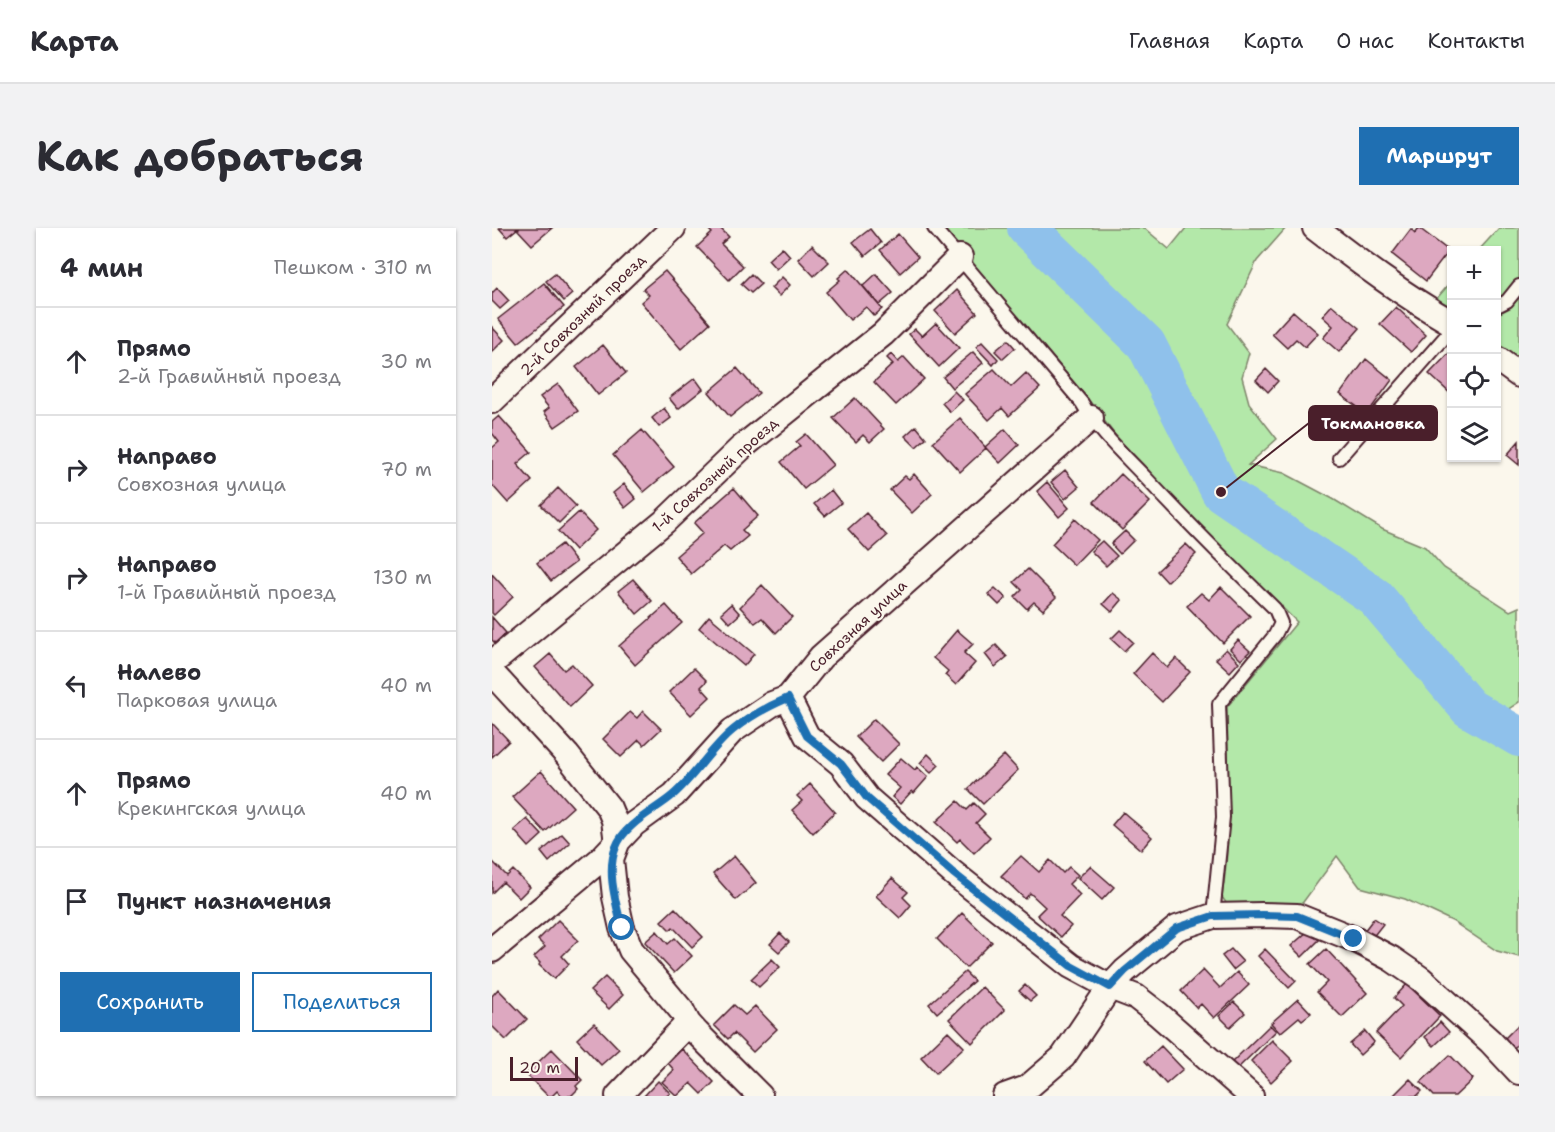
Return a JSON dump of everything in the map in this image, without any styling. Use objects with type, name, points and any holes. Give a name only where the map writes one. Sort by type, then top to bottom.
[{"type":"street","name":"2-й Совхозный проезд","points":[[492,401],[673,228]]},
{"type":"street","points":[[1315,228],[1416,303],[1447,320]]},
{"type":"street","name":"1-й Совхозный проезд","points":[[492,663],[664,522],[741,448],[883,334],[960,257]]},
{"type":"street","points":[[1501,361],[1519,375]]},
{"type":"street","name":"Совхозная улица","points":[[492,950],[600,860],[634,824],[674,795],[732,731],[772,704],[788,698],[821,657],[1091,418]]},
{"type":"street","points":[[492,673],[567,755],[609,808],[614,820],[617,843],[611,859],[615,897],[622,928],[631,950],[682,1011],[688,1023],[760,1096]]},
{"type":"street","points":[[788,698],[807,736],[841,764],[867,798],[953,873],[1071,966],[1110,987],[1136,997],[1251,1096]]},
{"type":"street","points":[[1005,1096],[1027,1088],[1063,1057],[1110,987],[1125,971],[1177,928],[1213,916],[1297,916],[1354,939],[1392,959],[1421,979],[1490,1041],[1519,1072]]},
{"type":"street","points":[[618,1096],[688,1023]]},
{"type":"lane","points":[[934,228],[1082,403],[1091,418],[1199,535],[1275,609],[1281,623],[1275,635],[1219,704],[1223,817],[1213,916]]},
{"type":"lane","points":[[1501,304],[1519,286]]},
{"type":"lane","points":[[1339,458],[1447,335]]},
{"type":"green space","points":[[942,228],[1144,228],[1169,249],[1186,228],[1286,228],[1257,261],[1227,324],[1249,353],[1242,377],[1249,403],[1277,439],[1248,465],[1284,473],[1382,529],[1425,547],[1444,568],[1510,611],[1519,607],[1519,702],[1501,714],[1519,726],[1519,957],[1497,951],[1452,921],[1405,899],[1360,887],[1337,856],[1298,909],[1229,907],[1222,897],[1228,826],[1227,707],[1297,622],[1203,530],[1115,435],[1088,399]]},
{"type":"green space","points":[[1499,228],[1519,228],[1519,371],[1501,356],[1501,246],[1483,246]]},
{"type":"green space","points":[[1447,287],[1447,314],[1431,305]]},
{"type":"building","points":[[499,228],[518,228],[507,237]]},
{"type":"building","points":[[520,228],[552,228],[532,245],[518,230]]},
{"type":"building","points":[[707,228],[720,228],[729,237],[721,244],[743,266],[729,280],[697,247],[712,233]]},
{"type":"building","points":[[1419,228],[1447,249],[1447,254],[1426,281],[1392,254],[1411,229],[1415,233]]},
{"type":"building","points":[[870,229],[881,243],[865,256],[853,242]]},
{"type":"building","points":[[898,234],[918,257],[900,273],[880,250]]},
{"type":"building","points":[[812,245],[829,262],[814,276],[798,259]]},
{"type":"building","points":[[782,247],[790,256],[776,269],[768,260]]},
{"type":"building","points":[[848,269],[882,309],[874,316],[866,307],[850,320],[826,292],[840,280],[838,278]]},
{"type":"building","points":[[665,271],[710,323],[681,349],[641,302],[649,295],[643,289]]},
{"type":"building","points":[[555,274],[572,294],[564,301],[546,281]]},
{"type":"building","points":[[751,274],[761,284],[751,293],[741,284]]},
{"type":"building","points":[[876,274],[893,293],[879,305],[863,286]]},
{"type":"building","points":[[782,277],[790,285],[779,296],[771,288]]},
{"type":"building","points":[[544,283],[564,307],[518,343],[498,319]]},
{"type":"building","points":[[497,288],[509,301],[500,309],[492,301],[492,293]]},
{"type":"building","points":[[957,290],[977,313],[955,333],[935,311]]},
{"type":"building","points":[[1332,305],[1360,328],[1339,352],[1323,338],[1333,326],[1322,316]]},
{"type":"building","points":[[1396,307],[1426,335],[1411,352],[1380,324]]},
{"type":"building","points":[[1293,311],[1318,333],[1305,347],[1296,339],[1287,348],[1272,334]]},
{"type":"building","points":[[936,323],[959,348],[939,367],[909,334],[915,329],[922,336]]},
{"type":"building","points":[[492,327],[504,340],[492,352]]},
{"type":"building","points":[[1008,340],[1015,348],[1003,359],[995,351]]},
{"type":"building","points":[[982,342],[998,359],[993,365],[976,347]]},
{"type":"building","points":[[603,345],[626,373],[598,395],[576,367]]},
{"type":"building","points":[[973,352],[983,363],[952,388],[943,377]]},
{"type":"building","points":[[891,354],[898,362],[904,357],[924,379],[896,405],[874,382],[893,364],[887,358]]},
{"type":"building","points":[[1447,355],[1447,390],[1429,374]]},
{"type":"building","points":[[1366,359],[1392,380],[1367,414],[1340,394]]},
{"type":"building","points":[[737,368],[759,393],[730,417],[709,392]]},
{"type":"building","points":[[994,369],[1011,387],[1026,373],[1040,388],[1009,416],[1002,408],[989,420],[965,394]]},
{"type":"building","points":[[1266,369],[1278,381],[1268,392],[1256,380]]},
{"type":"building","points":[[695,378],[703,389],[678,409],[669,398]]},
{"type":"building","points":[[558,384],[578,411],[555,427],[544,412],[549,408],[540,397]]},
{"type":"building","points":[[954,391],[963,400],[950,412],[942,403]]},
{"type":"building","points":[[855,398],[884,429],[870,442],[863,435],[856,442],[833,418]]},
{"type":"building","points":[[664,408],[671,418],[659,427],[652,418]]},
{"type":"building","points":[[499,416],[531,452],[517,464],[532,481],[508,503],[492,485],[492,448],[499,442],[492,433],[492,422]]},
{"type":"building","points":[[960,418],[986,448],[960,472],[933,442]]},
{"type":"building","points":[[916,426],[926,438],[916,447],[905,436]]},
{"type":"building","points":[[1005,429],[1019,445],[1000,463],[985,447]]},
{"type":"building","points":[[642,430],[674,467],[644,492],[613,455]]},
{"type":"building","points":[[806,434],[833,465],[804,489],[781,462],[800,446],[796,442]]},
{"type":"building","points":[[1519,441],[1519,465],[1507,455]]},
{"type":"building","points":[[1065,470],[1079,487],[1065,499],[1051,482]]},
{"type":"building","points":[[914,474],[932,494],[912,513],[890,490],[905,476],[909,479]]},
{"type":"building","points":[[1121,474],[1150,502],[1122,530],[1094,502]]},
{"type":"building","points":[[1047,482],[1069,508],[1059,517],[1037,491]]},
{"type":"building","points":[[624,484],[636,499],[625,508],[613,493]]},
{"type":"building","points":[[558,488],[576,506],[559,523],[541,505]]},
{"type":"building","points":[[734,488],[758,516],[742,530],[748,536],[730,551],[724,546],[691,574],[676,556],[703,533],[694,523]]},
{"type":"building","points":[[831,490],[841,503],[825,516],[814,504]]},
{"type":"building","points":[[579,512],[596,530],[575,550],[558,531]]},
{"type":"building","points":[[866,513],[887,536],[869,552],[848,529]]},
{"type":"building","points":[[1075,519],[1098,540],[1074,565],[1052,544]]},
{"type":"building","points":[[1125,531],[1134,540],[1120,554],[1111,544]]},
{"type":"building","points":[[1102,541],[1117,556],[1106,566],[1091,551]]},
{"type":"building","points":[[562,544],[576,562],[551,581],[537,563]]},
{"type":"building","points":[[1186,544],[1196,554],[1167,582],[1157,571]]},
{"type":"building","points":[[1028,569],[1056,597],[1043,610],[1034,602],[1027,609],[1015,597],[1022,590],[1014,582]]},
{"type":"building","points":[[492,574],[513,597],[494,615],[492,613]]},
{"type":"building","points":[[633,579],[652,601],[637,614],[618,591]]},
{"type":"building","points":[[762,585],[792,617],[776,633],[762,618],[755,623],[740,607]]},
{"type":"building","points":[[1221,587],[1250,616],[1223,643],[1187,606],[1201,593],[1209,600]]},
{"type":"building","points":[[995,588],[1006,598],[999,605],[988,594]]},
{"type":"building","points":[[1113,593],[1122,600],[1112,612],[1103,604]]},
{"type":"building","points":[[731,604],[740,614],[730,623],[721,613]]},
{"type":"building","points":[[666,605],[682,623],[635,665],[619,646]]},
{"type":"building","points":[[709,616],[754,654],[744,666],[699,628]]},
{"type":"building","points":[[492,617],[506,633],[495,643],[492,640]]},
{"type":"building","points":[[957,630],[973,644],[964,653],[975,663],[956,685],[945,675],[948,671],[933,658]]},
{"type":"building","points":[[1120,630],[1133,642],[1124,651],[1111,639]]},
{"type":"building","points":[[1238,640],[1250,651],[1241,660],[1230,649]]},
{"type":"building","points":[[996,645],[1007,657],[995,667],[985,654]]},
{"type":"building","points":[[1226,649],[1239,662],[1230,672],[1216,659]]},
{"type":"building","points":[[1152,653],[1167,668],[1176,658],[1190,672],[1162,702],[1133,674]]},
{"type":"building","points":[[550,654],[564,670],[572,664],[592,686],[570,707],[535,667]]},
{"type":"building","points":[[694,668],[707,681],[701,687],[710,697],[691,715],[669,692]]},
{"type":"building","points":[[643,711],[661,729],[644,745],[639,740],[621,757],[603,739],[630,712],[637,718]]},
{"type":"building","points":[[874,719],[899,744],[881,762],[856,737]]},
{"type":"building","points":[[492,723],[509,741],[492,757]]},
{"type":"building","points":[[928,754],[939,765],[931,773],[920,763]]},
{"type":"building","points":[[1004,755],[1018,770],[983,804],[968,789]]},
{"type":"building","points":[[901,758],[915,770],[917,767],[928,777],[900,804],[892,797],[900,788],[885,775]]},
{"type":"building","points":[[541,771],[573,807],[545,832],[512,797]]},
{"type":"building","points":[[810,784],[835,812],[813,833],[792,810],[802,801],[797,796]]},
{"type":"building","points":[[958,801],[967,810],[974,803],[985,814],[976,823],[990,837],[974,853],[960,839],[957,842],[936,822]]},
{"type":"building","points":[[1123,812],[1152,837],[1141,850],[1112,825]]},
{"type":"building","points":[[527,819],[542,835],[529,847],[514,830]]},
{"type":"building","points":[[562,834],[570,843],[549,862],[541,852]]},
{"type":"building","points":[[734,856],[756,883],[736,900],[713,874]]},
{"type":"building","points":[[1021,856],[1039,872],[1050,860],[1063,873],[1069,867],[1078,875],[1069,884],[1080,895],[1060,916],[1071,926],[1061,937],[1037,915],[1045,907],[1030,893],[1025,899],[1001,876]]},
{"type":"building","points":[[492,861],[507,876],[513,870],[530,887],[519,898],[503,882],[492,893]]},
{"type":"building","points":[[1090,866],[1114,887],[1102,900],[1078,878]]},
{"type":"building","points":[[892,878],[908,892],[903,897],[911,905],[900,918],[876,896]]},
{"type":"building","points":[[675,908],[703,937],[692,947],[673,927],[670,930],[661,921]]},
{"type":"building","points":[[962,913],[992,942],[966,968],[937,939]]},
{"type":"building","points":[[1374,918],[1383,924],[1372,938],[1364,931]]},
{"type":"building","points":[[558,920],[578,940],[562,956],[569,964],[554,979],[534,957],[545,947],[538,940]]},
{"type":"building","points":[[657,931],[668,944],[675,938],[692,956],[674,973],[645,942]]},
{"type":"building","points":[[1307,932],[1319,940],[1302,957],[1291,946]]},
{"type":"building","points":[[780,933],[789,942],[779,952],[770,944]]},
{"type":"building","points":[[1231,949],[1243,962],[1233,970],[1222,956]]},
{"type":"building","points":[[1265,949],[1296,981],[1289,988],[1258,956]]},
{"type":"building","points":[[1326,949],[1367,993],[1342,1017],[1317,992],[1327,982],[1310,964]]},
{"type":"building","points":[[772,959],[780,967],[759,987],[751,979]]},
{"type":"building","points":[[1203,970],[1220,988],[1237,972],[1249,985],[1214,1018],[1201,1004],[1197,1008],[1181,991]]},
{"type":"building","points":[[965,972],[974,981],[937,1013],[929,1004]]},
{"type":"building","points":[[605,977],[623,995],[609,1009],[590,991]]},
{"type":"building","points":[[1407,984],[1440,1016],[1401,1057],[1376,1033],[1402,1006],[1394,998]]},
{"type":"building","points":[[1025,985],[1036,996],[1030,1001],[1019,991]]},
{"type":"building","points":[[982,987],[1005,1010],[972,1043],[949,1019]]},
{"type":"building","points":[[498,989],[527,1019],[506,1040],[492,1026],[492,996]]},
{"type":"building","points":[[1298,999],[1311,1013],[1302,1020],[1299,1017],[1280,1033],[1271,1023]]},
{"type":"building","points":[[1234,1002],[1245,1013],[1230,1027],[1219,1016]]},
{"type":"building","points":[[734,1005],[745,1015],[755,1006],[777,1029],[753,1052],[734,1033],[728,1039],[714,1025]]},
{"type":"building","points":[[1440,1022],[1449,1032],[1434,1046],[1425,1037]]},
{"type":"building","points":[[594,1023],[619,1049],[601,1065],[577,1039]]},
{"type":"building","points":[[1270,1025],[1276,1031],[1237,1069],[1231,1063]]},
{"type":"building","points":[[1518,1025],[1519,1043],[1514,1048],[1505,1038]]},
{"type":"building","points":[[948,1031],[964,1047],[936,1073],[921,1057]]},
{"type":"building","points":[[1365,1031],[1374,1042],[1360,1055],[1350,1044]]},
{"type":"building","points":[[1272,1040],[1293,1061],[1271,1082],[1251,1061]]},
{"type":"building","points":[[1161,1046],[1183,1069],[1166,1084],[1145,1061]]},
{"type":"building","points":[[552,1049],[582,1080],[576,1086],[578,1089],[571,1096],[562,1096],[557,1091],[552,1096],[548,1096],[526,1074]]},
{"type":"building","points":[[682,1049],[714,1082],[702,1094],[691,1083],[677,1096],[662,1082],[674,1070],[668,1063]]},
{"type":"building","points":[[1450,1055],[1473,1079],[1455,1096],[1434,1096],[1421,1082]]},
{"type":"building","points":[[1410,1079],[1422,1091],[1417,1096],[1393,1096]]},
{"type":"building","points":[[658,1081],[670,1093],[667,1096],[644,1096]]},
{"type":"waterway","points":[[1027,228],[1146,344],[1221,492],[1375,597],[1469,708],[1519,737]]},
{"type":"place","name":"Токмановка","points":[[1221,492]]},
{"type":"route","points":[[622,928],[615,897],[611,859],[617,843],[634,824],[674,795],[732,731],[772,704],[788,698],[807,736],[841,764],[867,798],[953,873],[1071,966],[1110,987],[1125,971],[1177,928],[1213,916],[1297,916],[1354,939]]}]
